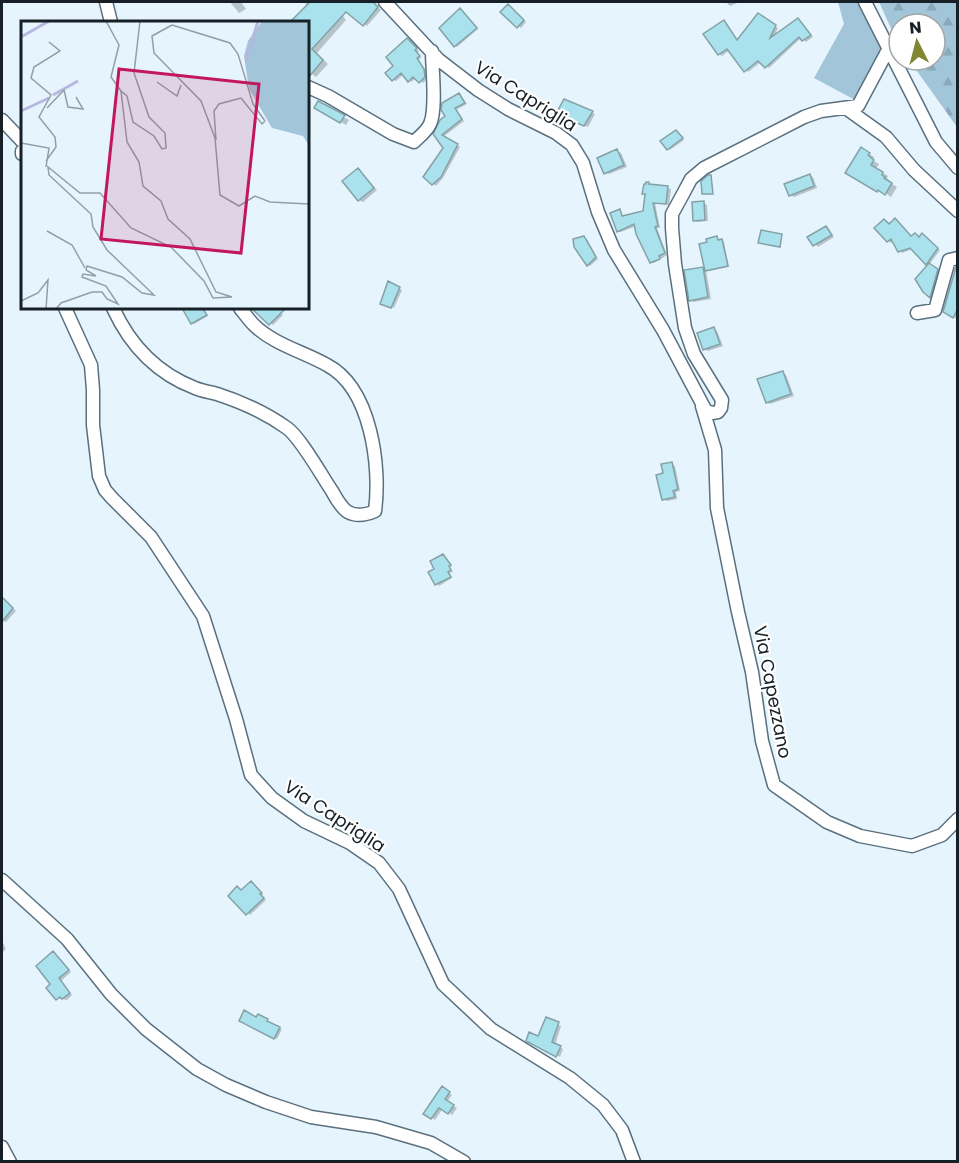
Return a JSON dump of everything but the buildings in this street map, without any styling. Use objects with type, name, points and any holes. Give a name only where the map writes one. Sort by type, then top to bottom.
[{"type":"street","points":[[106,2],[111,21]]},
{"type":"street","name":"Via Capriglia","points":[[384,2],[446,65],[478,90],[508,110],[556,133],[572,145],[580,155],[598,212],[614,250],[663,330],[701,402]]},
{"type":"street","points":[[865,2],[887,44]]},
{"type":"street","points":[[309,87],[393,134],[414,142],[428,129],[432,121],[434,109],[432,51]]},
{"type":"street","points":[[701,402],[706,411],[712,413],[718,412],[722,400],[694,354],[685,328],[675,264],[672,214],[691,179],[704,168],[804,117],[821,111],[858,106],[887,52]]},
{"type":"street","points":[[901,72],[936,141],[957,168]]},
{"type":"street","points":[[847,109],[886,137],[914,170],[957,211]]},
{"type":"street","points":[[2,120],[21,140]]},
{"type":"street","points":[[917,313],[935,310],[949,260],[957,258]]},
{"type":"street","name":"Via Capriglia","points":[[65,309],[91,365],[93,425],[99,476],[112,498],[150,537],[203,616],[236,719],[251,775],[272,798],[304,821],[350,843],[379,863],[399,889],[443,984],[490,1029],[570,1078],[603,1105],[622,1130],[634,1161]]},
{"type":"street","points":[[113,309],[124,331],[137,349],[154,365],[181,381],[255,408],[290,429],[340,505],[347,512],[357,515],[375,511],[376,489],[370,424],[348,380],[329,366],[255,327],[241,309]]},
{"type":"street","name":"Via Capezzano","points":[[701,402],[715,450],[717,508],[753,672],[762,741],[774,784],[827,822],[860,836],[912,846],[942,835],[957,819]]},
{"type":"street","points":[[2,880],[67,939],[111,994],[146,1029],[197,1069],[226,1085],[266,1102],[311,1117],[376,1127],[431,1143],[464,1161]]},
{"type":"street","points":[[2,1147],[10,1161]]},
{"type":"green space","points":[[838,2],[862,2],[886,47],[857,101],[814,78],[844,24]]},
{"type":"green space","points":[[879,2],[957,2],[957,127],[918,72],[947,72],[947,12],[887,12],[887,20]]}]
